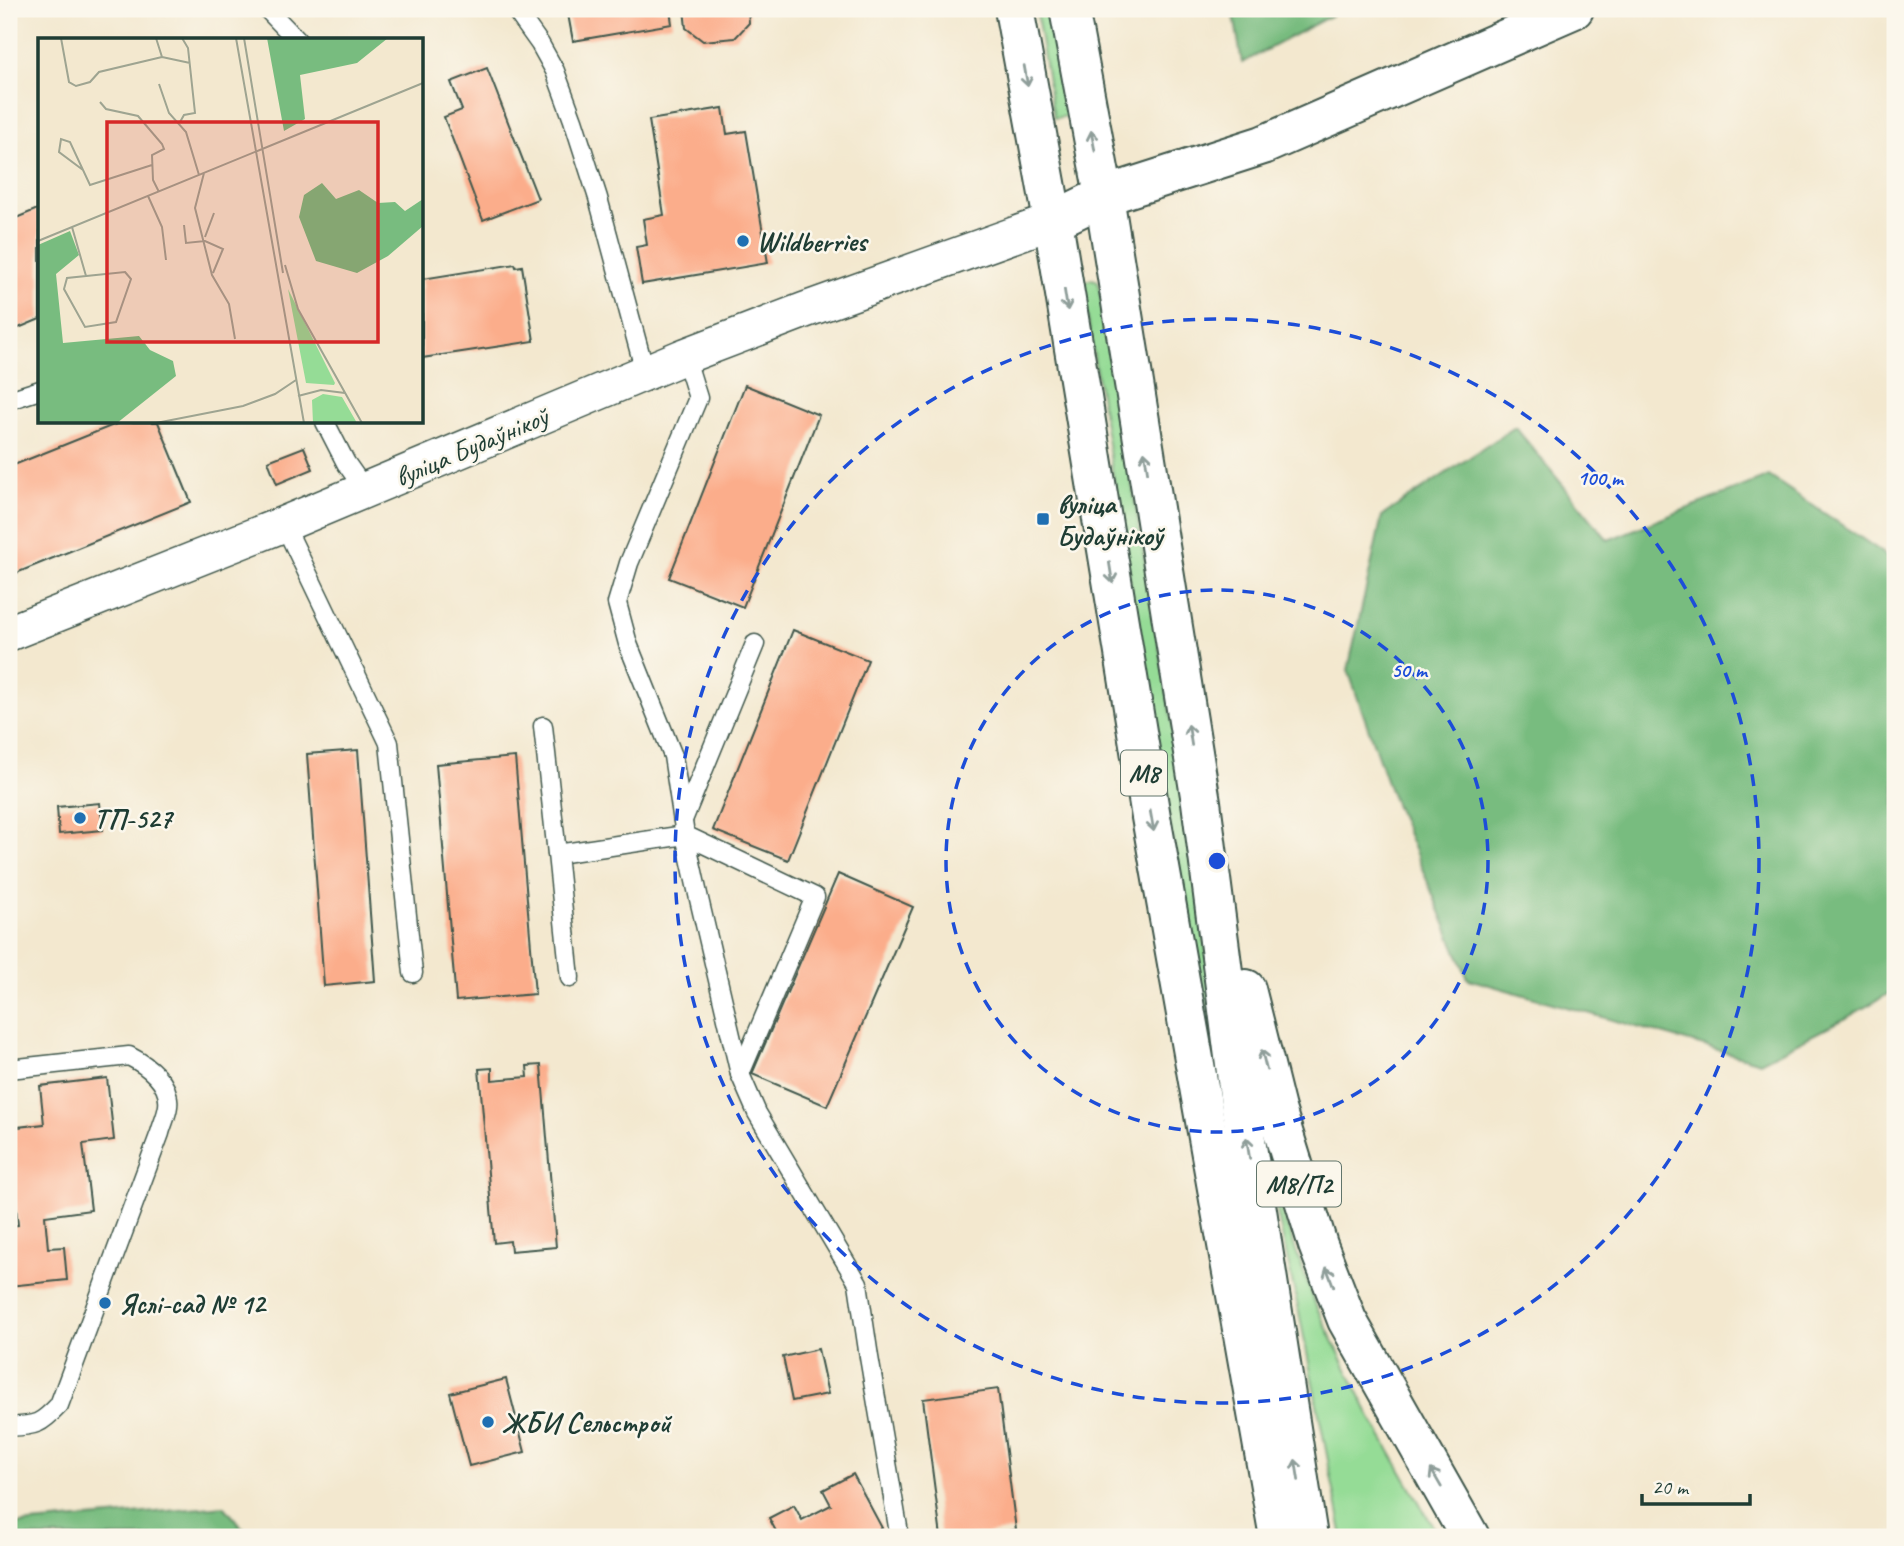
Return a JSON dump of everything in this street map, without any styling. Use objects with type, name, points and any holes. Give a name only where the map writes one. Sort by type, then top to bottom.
[{"type":"main road","name":"М8","points":[[1014,9],[1053,221],[1154,830],[1279,1537]]},
{"type":"main road","name":"М8","points":[[1069,9],[1104,196],[1201,802],[1239,1095],[1308,1537]]},
{"type":"main road","points":[[1053,221],[1104,196],[1263,145],[1574,9]]},
{"type":"main road","name":"М8/П2","points":[[1201,802],[1276,1109],[1318,1245],[1346,1320],[1470,1537]]},
{"type":"street","name":"вуліца Будаўнікоў","points":[[9,633],[284,524],[685,356],[1053,221]]},
{"type":"lane","points":[[267,9],[296,38]]},
{"type":"lane","points":[[515,9],[555,71],[573,120],[598,198],[645,372]]},
{"type":"lane","points":[[685,356],[698,398],[629,563],[617,603],[628,644],[673,756],[684,827],[740,1074],[757,1113],[858,1283],[898,1527]]},
{"type":"lane","points":[[9,400],[38,391]]},
{"type":"lane","points":[[326,424],[346,463],[365,490]]},
{"type":"lane","points":[[284,524],[388,743],[413,974]]},
{"type":"lane","points":[[684,827],[755,644]]},
{"type":"lane","points":[[543,726],[570,978]]},
{"type":"lane","points":[[558,854],[684,827],[815,898],[740,1074]]},
{"type":"lane","points":[[9,1069],[129,1056],[151,1070],[166,1090],[168,1105],[59,1405],[44,1421],[29,1426],[9,1427]]},
{"type":"green space","points":[[1036,9],[1052,9],[1070,116],[1054,118]]},
{"type":"green space","points":[[1233,9],[1343,9],[1242,63]]},
{"type":"green space","points":[[1092,279],[1098,281],[1189,826],[1231,1135],[1170,828],[1083,289],[1085,282]]},
{"type":"green space","points":[[1515,427],[1608,540],[1769,476],[1895,561],[1895,990],[1760,1062],[1468,979],[1391,794],[1348,670],[1382,516]]},
{"type":"green space","points":[[1270,1179],[1316,1306],[1371,1418],[1439,1537],[1343,1537]]},
{"type":"green space","points":[[224,1506],[250,1537],[9,1537],[9,1525]]},
{"type":"building","points":[[567,9],[670,9],[672,24],[573,41]]},
{"type":"building","points":[[684,9],[748,9],[749,23],[735,38],[703,41],[686,28]]},
{"type":"building","points":[[487,68],[538,199],[483,220],[444,117],[462,110],[451,82]]},
{"type":"building","points":[[723,108],[727,134],[746,131],[768,263],[642,284],[636,247],[647,245],[643,219],[664,215],[649,120]]},
{"type":"building","points":[[38,209],[38,320],[9,332],[9,221]]},
{"type":"building","points":[[515,264],[516,267],[522,266],[534,341],[424,358],[424,279]]},
{"type":"building","points":[[745,385],[819,415],[743,607],[669,578]]},
{"type":"building","points":[[116,424],[159,424],[191,502],[9,576],[9,467]]},
{"type":"building","points":[[304,447],[313,469],[277,484],[268,461]]},
{"type":"building","points":[[793,630],[868,660],[788,860],[713,830]]},
{"type":"building","points":[[358,750],[375,981],[324,986],[307,754]]},
{"type":"building","points":[[515,757],[535,994],[456,1001],[436,764]]},
{"type":"building","name":"ТП-527","points":[[100,803],[103,830],[59,834],[57,807]]},
{"type":"building","points":[[838,874],[913,907],[827,1106],[752,1074]]},
{"type":"building","points":[[541,1065],[556,1247],[511,1251],[510,1241],[494,1243],[479,1069],[492,1068],[492,1080],[528,1077],[527,1066]]},
{"type":"building","points":[[107,1078],[114,1140],[83,1144],[91,1210],[45,1216],[48,1248],[64,1247],[67,1280],[9,1286],[9,1226],[18,1225],[11,1162],[9,1163],[9,1128],[44,1124],[40,1086]]},
{"type":"building","points":[[818,1349],[828,1394],[792,1401],[783,1357]]},
{"type":"building","name":"ЖБИ Сельстрой","points":[[506,1379],[525,1452],[469,1466],[450,1393]]},
{"type":"building","points":[[998,1389],[1016,1530],[941,1537],[923,1399]]},
{"type":"building","points":[[853,1474],[882,1528],[865,1537],[779,1537],[769,1518],[794,1505],[802,1520],[831,1505],[823,1490]]},
{"type":"place","name":"Wildberries","points":[[743,241]]},
{"type":"place","name":"вуліца Будаўнікоў","points":[[1043,519]]},
{"type":"place","name":"ТП-527","points":[[80,818]]},
{"type":"place","name":"Яслі-сад № 12","points":[[105,1303]]},
{"type":"place","name":"ЖБИ Сельстрой","points":[[488,1422]]}]
